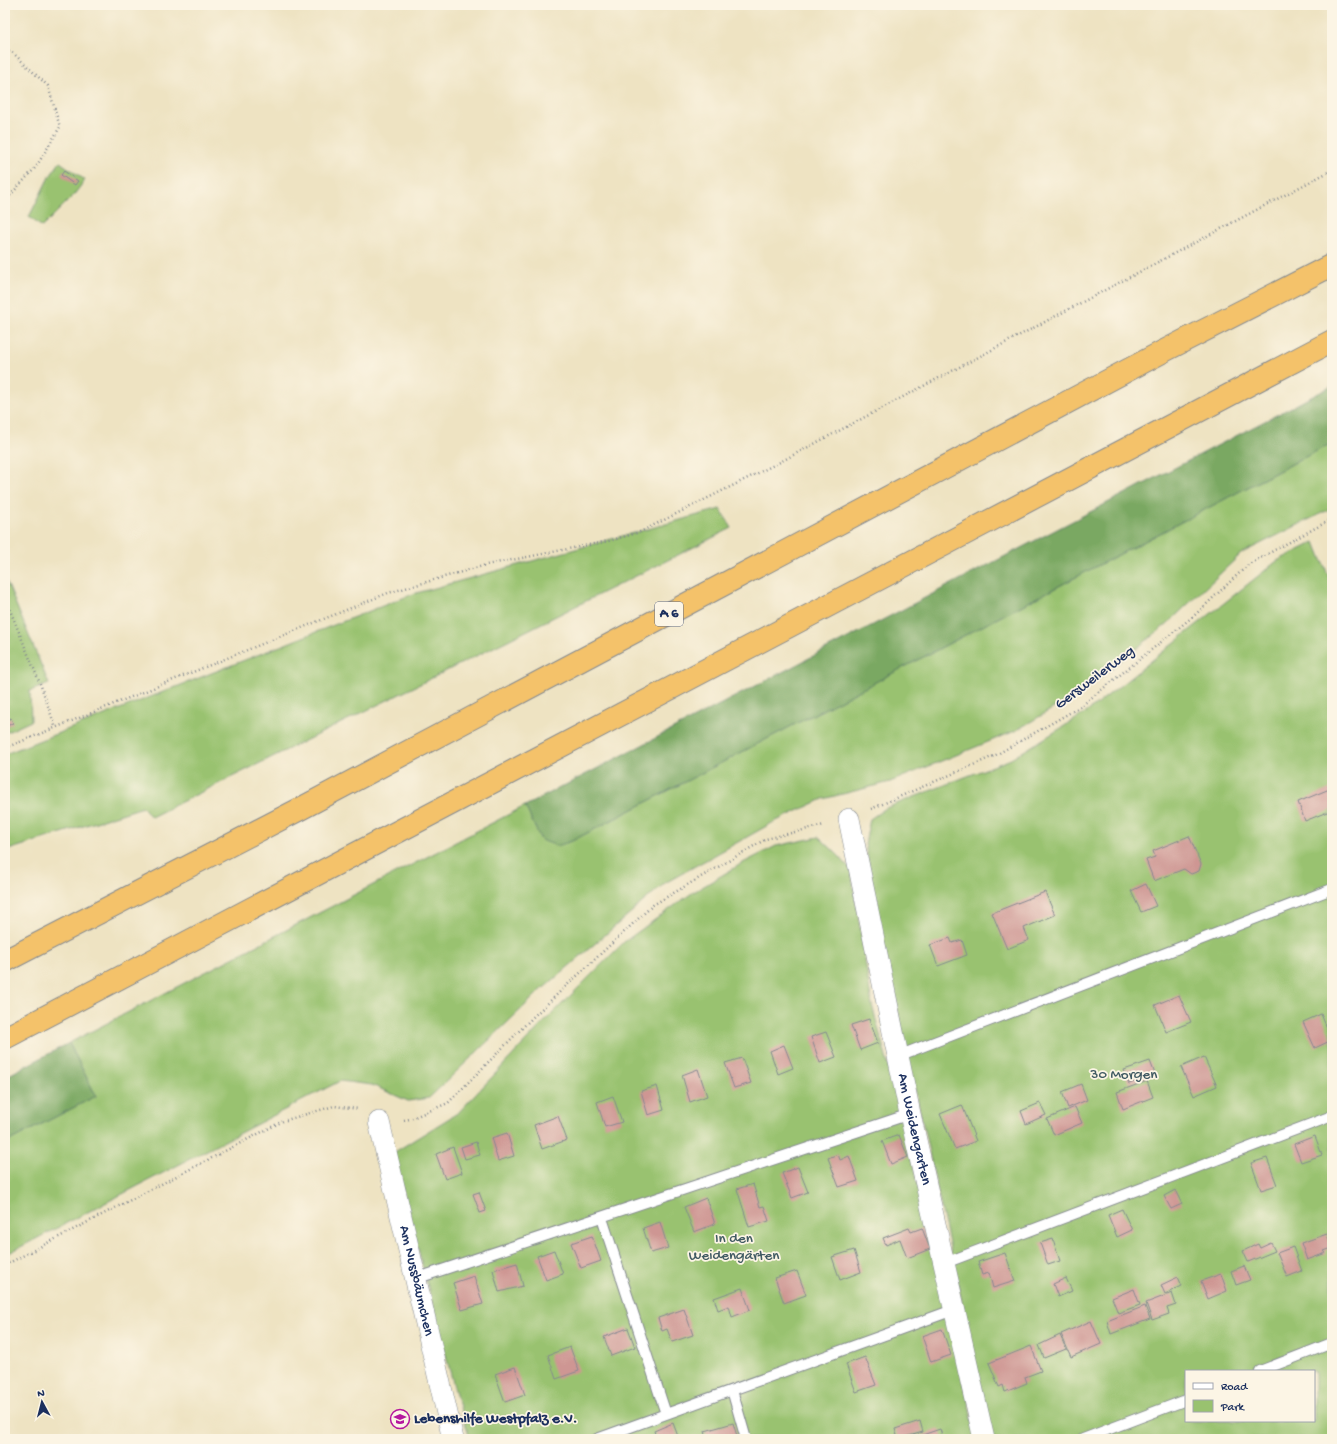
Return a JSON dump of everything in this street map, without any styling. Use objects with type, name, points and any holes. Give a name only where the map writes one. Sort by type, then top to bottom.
[{"type":"highway","name":"A 6","points":[[5,961],[300,809],[1162,352],[1332,265]]},
{"type":"highway","points":[[5,1038],[1332,341]]},
{"type":"street","name":"Am Weidengarten","points":[[849,818],[910,1114],[956,1309],[984,1439]]},
{"type":"street","name":"Am Nussbäumchen","points":[[379,1122],[453,1439]]},
{"type":"lane","points":[[898,1056],[1332,889]]},
{"type":"lane","points":[[415,1279],[602,1218],[910,1114]]},
{"type":"lane","points":[[945,1264],[1332,1116]]},
{"type":"lane","points":[[602,1218],[666,1414]]},
{"type":"lane","points":[[596,1439],[956,1309]]},
{"type":"lane","points":[[1263,1370],[1332,1343]]},
{"type":"lane","points":[[732,1390],[746,1439]]},
{"type":"lane","points":[[1083,1439],[1185,1400]]},
{"type":"path","points":[[5,51],[11,51],[48,86],[60,127],[36,167],[5,201]]},
{"type":"path","points":[[5,748],[55,726],[388,593],[486,566],[609,541],[640,532],[780,462],[1332,170]]},
{"type":"path","name":"Gersweilerweg","points":[[379,1122],[410,1119],[448,1103],[533,1017],[653,905],[766,839],[849,818],[994,756],[1080,707],[1196,614],[1249,564],[1332,519]]},
{"type":"path","points":[[5,598],[55,726]]},
{"type":"path","points":[[5,1265],[283,1121],[334,1106],[357,1108],[379,1122]]},
{"type":"green space","points":[[60,162],[85,180],[73,196],[42,227],[29,217],[48,179]]},
{"type":"green space","points":[[1332,386],[1332,443],[572,841],[557,846],[541,840],[525,806]]},
{"type":"green space","points":[[1332,443],[1332,508],[1242,553],[1167,624],[1086,689],[1015,731],[890,782],[823,799],[772,823],[665,883],[538,993],[429,1098],[408,1101],[372,1085],[340,1081],[5,1255],[5,1143],[96,1096],[69,1043],[525,806],[541,840],[572,841]]},
{"type":"green space","points":[[720,509],[732,528],[151,817],[143,807],[5,851],[5,754],[413,594]]},
{"type":"green space","name":"30 Morgen","points":[[1315,542],[1332,585],[1332,1439],[992,1439],[883,943],[865,844],[870,819],[886,808],[1011,759],[1087,712],[1277,561]]},
{"type":"green space","points":[[5,578],[49,684],[30,691],[31,721],[5,733]]},
{"type":"green space","name":"In den Weidengärten","points":[[819,837],[851,870],[872,1005],[902,1117],[977,1439],[470,1439],[456,1394],[393,1153],[459,1112],[545,1021],[624,942],[692,893],[741,864],[776,846]]},
{"type":"green space","points":[[69,1043],[96,1096],[5,1143],[5,1077]]},
{"type":"building","points":[[64,171],[78,181],[75,185],[61,175]]},
{"type":"building","points":[[11,718],[13,723],[5,727],[5,721]]},
{"type":"building","points":[[1332,788],[1332,810],[1305,821],[1298,802]]},
{"type":"building","points":[[1189,836],[1201,864],[1199,871],[1191,874],[1184,869],[1154,881],[1146,860],[1155,857],[1153,851]]},
{"type":"building","points":[[1146,884],[1156,906],[1141,912],[1131,891]]},
{"type":"building","points":[[1045,892],[1055,915],[1024,928],[1029,940],[1007,949],[992,913]]},
{"type":"building","points":[[950,938],[952,943],[962,940],[967,955],[938,966],[930,945]]},
{"type":"building","points":[[1179,995],[1191,1022],[1166,1032],[1155,1005]]},
{"type":"building","points":[[1321,1014],[1332,1040],[1315,1048],[1303,1022]]},
{"type":"building","points":[[869,1019],[878,1043],[860,1050],[851,1025]]},
{"type":"building","points":[[826,1032],[836,1057],[820,1063],[811,1037]]},
{"type":"building","points":[[784,1045],[793,1068],[778,1074],[770,1051]]},
{"type":"building","points":[[1204,1057],[1217,1086],[1194,1096],[1181,1067]]},
{"type":"building","points":[[742,1058],[751,1083],[734,1088],[725,1063]]},
{"type":"building","points":[[1150,1061],[1155,1074],[1129,1084],[1124,1070]]},
{"type":"building","points":[[698,1069],[707,1096],[690,1102],[682,1075]]},
{"type":"building","points":[[1147,1081],[1153,1097],[1123,1109],[1117,1092]]},
{"type":"building","points":[[1081,1084],[1087,1100],[1068,1108],[1062,1092]]},
{"type":"building","points":[[657,1086],[664,1110],[648,1115],[641,1091]]},
{"type":"building","points":[[613,1096],[622,1122],[605,1127],[597,1102]]},
{"type":"building","points":[[1040,1103],[1046,1115],[1026,1124],[1021,1111]]},
{"type":"building","points":[[962,1105],[976,1141],[955,1149],[940,1114]]},
{"type":"building","points":[[1075,1107],[1082,1123],[1054,1135],[1047,1119]]},
{"type":"building","points":[[558,1116],[567,1140],[542,1149],[534,1125]]},
{"type":"building","points":[[507,1133],[514,1156],[498,1161],[491,1138]]},
{"type":"building","points":[[899,1135],[908,1157],[891,1164],[882,1141]]},
{"type":"building","points":[[1315,1136],[1322,1155],[1301,1162],[1294,1144]]},
{"type":"building","points":[[476,1142],[480,1155],[465,1159],[461,1147]]},
{"type":"building","points":[[453,1147],[462,1173],[445,1179],[436,1154]]},
{"type":"building","points":[[838,1154],[840,1160],[849,1156],[858,1181],[839,1187],[828,1158]]},
{"type":"building","points":[[1267,1158],[1277,1185],[1261,1190],[1251,1163]]},
{"type":"building","points":[[798,1167],[808,1192],[792,1198],[782,1173]]},
{"type":"building","points":[[753,1184],[760,1207],[764,1206],[769,1221],[749,1227],[737,1189]]},
{"type":"building","points":[[1175,1190],[1182,1204],[1171,1209],[1164,1196]]},
{"type":"building","points":[[479,1192],[486,1211],[480,1213],[473,1194]]},
{"type":"building","points":[[706,1198],[715,1224],[694,1232],[684,1207]]},
{"type":"building","points":[[1122,1209],[1132,1230],[1117,1237],[1108,1215]]},
{"type":"building","points":[[660,1222],[668,1248],[651,1253],[643,1228]]},
{"type":"building","points":[[909,1228],[911,1232],[922,1228],[930,1249],[907,1258],[900,1239],[886,1245],[883,1238]]},
{"type":"building","points":[[1327,1234],[1332,1248],[1324,1251],[1326,1253],[1307,1260],[1301,1243]]},
{"type":"building","points":[[592,1236],[601,1261],[581,1268],[571,1243]]},
{"type":"building","points":[[1053,1239],[1060,1261],[1048,1265],[1040,1243]]},
{"type":"building","points":[[1271,1243],[1275,1251],[1248,1262],[1243,1251],[1258,1244],[1260,1248]]},
{"type":"building","points":[[1293,1247],[1302,1271],[1287,1277],[1277,1253]]},
{"type":"building","points":[[554,1250],[563,1274],[546,1280],[537,1256]]},
{"type":"building","points":[[854,1250],[861,1272],[840,1280],[832,1257]]},
{"type":"building","points":[[1005,1253],[1015,1281],[993,1288],[989,1273],[982,1275],[978,1262]]},
{"type":"building","points":[[517,1263],[523,1286],[499,1292],[493,1270]]},
{"type":"building","points":[[1244,1266],[1250,1280],[1236,1285],[1231,1271]]},
{"type":"building","points":[[797,1271],[806,1295],[784,1303],[775,1278]]},
{"type":"building","points":[[1221,1274],[1227,1291],[1208,1299],[1201,1281]]},
{"type":"building","points":[[474,1276],[483,1304],[462,1310],[453,1283]]},
{"type":"building","points":[[1178,1277],[1182,1286],[1165,1294],[1161,1285]]},
{"type":"building","points":[[1066,1278],[1072,1291],[1058,1297],[1053,1284]]},
{"type":"building","points":[[742,1288],[750,1310],[732,1317],[729,1306],[718,1310],[714,1298]]},
{"type":"building","points":[[1134,1289],[1140,1305],[1118,1313],[1112,1298]]},
{"type":"building","points":[[1172,1293],[1176,1305],[1167,1308],[1169,1314],[1152,1320],[1146,1303]]},
{"type":"building","points":[[1145,1306],[1150,1319],[1111,1334],[1107,1321]]},
{"type":"building","points":[[684,1309],[693,1335],[672,1342],[667,1329],[662,1331],[658,1318]]},
{"type":"building","points":[[1091,1321],[1101,1344],[1071,1357],[1061,1334]]},
{"type":"building","points":[[628,1328],[635,1347],[611,1356],[604,1337]]},
{"type":"building","points":[[942,1329],[951,1355],[931,1362],[922,1336]]},
{"type":"building","points":[[1060,1335],[1066,1349],[1044,1358],[1039,1345]]},
{"type":"building","points":[[1031,1346],[1041,1371],[1025,1377],[1027,1383],[1005,1392],[1003,1385],[999,1387],[989,1363]]},
{"type":"building","points":[[570,1347],[579,1371],[556,1379],[548,1355]]},
{"type":"building","points":[[865,1357],[876,1385],[856,1392],[846,1364]]},
{"type":"building","points":[[515,1367],[525,1395],[505,1402],[495,1374]]},
{"type":"building","points":[[920,1421],[923,1432],[898,1439],[895,1429]]},
{"type":"building","points":[[673,1423],[679,1439],[657,1439],[654,1431]]},
{"type":"building","points":[[733,1423],[738,1439],[707,1439],[705,1431]]},
{"type":"building","points":[[940,1429],[943,1439],[911,1439]]},
{"type":"place","name":"Lebenshilfe Westpfalz e.V.","points":[[400,1419]]}]
